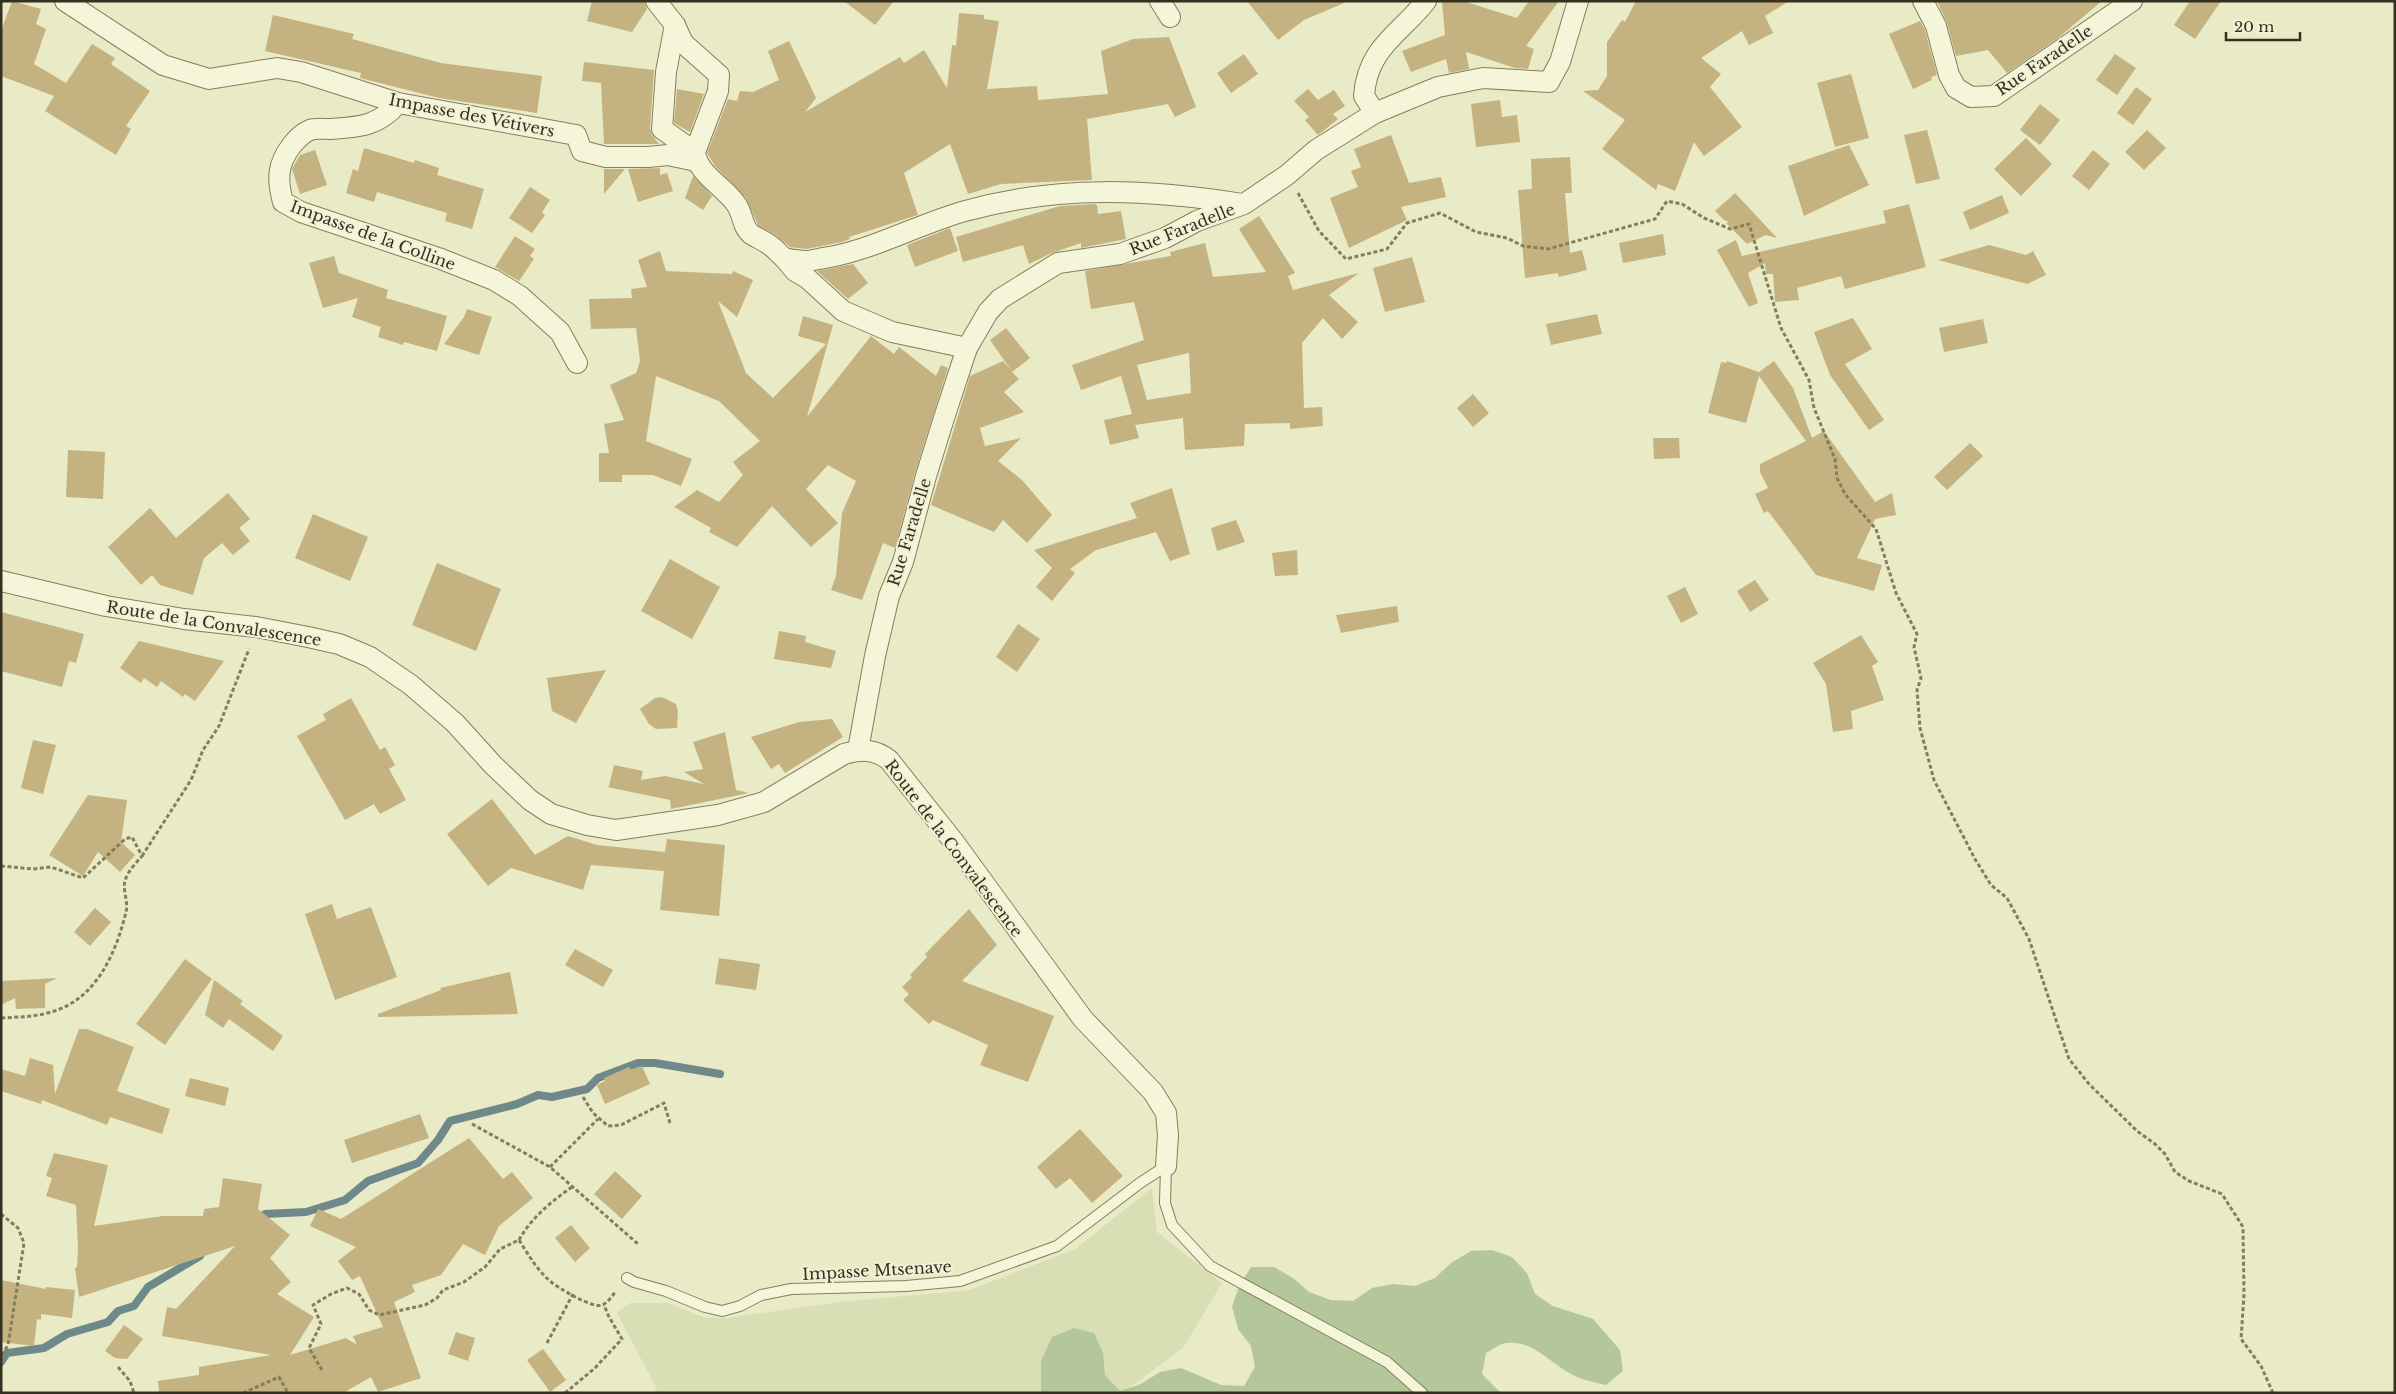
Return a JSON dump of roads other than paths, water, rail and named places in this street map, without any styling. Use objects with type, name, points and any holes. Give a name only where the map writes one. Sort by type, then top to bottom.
[{"type":"street","name":"Impasse des Vétivers","points":[[65,1],[163,65],[209,79],[277,68],[301,72],[398,103],[576,135],[582,151],[606,157],[668,155],[696,157]]},
{"type":"street","points":[[656,1],[675,25],[682,43],[719,75],[718,91],[696,157]]},
{"type":"street","points":[[1375,113],[1364,96],[1368,71],[1376,53],[1426,1]]},
{"type":"street","name":"Rue Faradelle","points":[[858,750],[875,656],[889,596],[903,562],[926,476],[967,348],[988,312],[1000,299],[1058,263],[1120,254],[1165,238],[1197,221],[1244,204],[1287,175],[1316,150],[1375,113],[1438,87],[1482,78],[1549,82],[1560,62],[1578,1]]},
{"type":"street","name":"Rue Faradelle","points":[[1923,1],[1936,26],[1949,75],[1956,88],[1971,97],[1994,96],[2132,1]]},
{"type":"street","points":[[675,25],[666,72],[662,129],[696,157],[705,173],[737,205],[742,221],[750,233],[772,246],[795,271],[808,278],[843,311],[892,332],[967,348]]},
{"type":"street","name":"Impasse de la Colline","points":[[398,103],[390,114],[377,122],[358,127],[310,130],[300,136],[285,154],[279,167],[278,185],[283,202],[301,212],[442,259],[494,280],[520,296],[560,332],[577,362]]},
{"type":"street","points":[[784,258],[806,261],[835,256],[888,240],[963,211],[1009,199],[1106,190],[1200,197],[1244,204]]},
{"type":"street","name":"Route de la Convalescence","points":[[1,582],[106,606],[184,619],[256,627],[339,644],[370,657],[411,685],[455,723],[492,765],[530,800],[552,814],[587,825],[616,830],[718,815],[764,802],[830,762],[858,750],[878,751],[889,760],[954,842],[1083,1019],[1153,1092],[1166,1113],[1168,1135],[1166,1166]]},
{"type":"lane","name":"Impasse Mtsenave","points":[[627,1278],[705,1307],[722,1310],[740,1306],[761,1295],[791,1289],[906,1286],[960,1281],[1057,1246],[1140,1183],[1166,1166]]},
{"type":"lane","name":"Route de la Convalescence","points":[[1166,1166],[1165,1203],[1172,1225],[1210,1266],[1387,1362],[1422,1393]]},
{"type":"waterway","points":[[256,1220],[265,1214],[306,1212],[345,1200],[368,1181],[418,1163],[438,1140],[450,1121],[517,1104],[538,1095],[552,1097],[587,1089],[598,1078],[638,1063],[655,1063],[720,1074]]},
{"type":"waterway","points":[[1,1362],[7,1353],[44,1348],[67,1334],[108,1322],[118,1311],[134,1306],[148,1287],[200,1256]]}]
